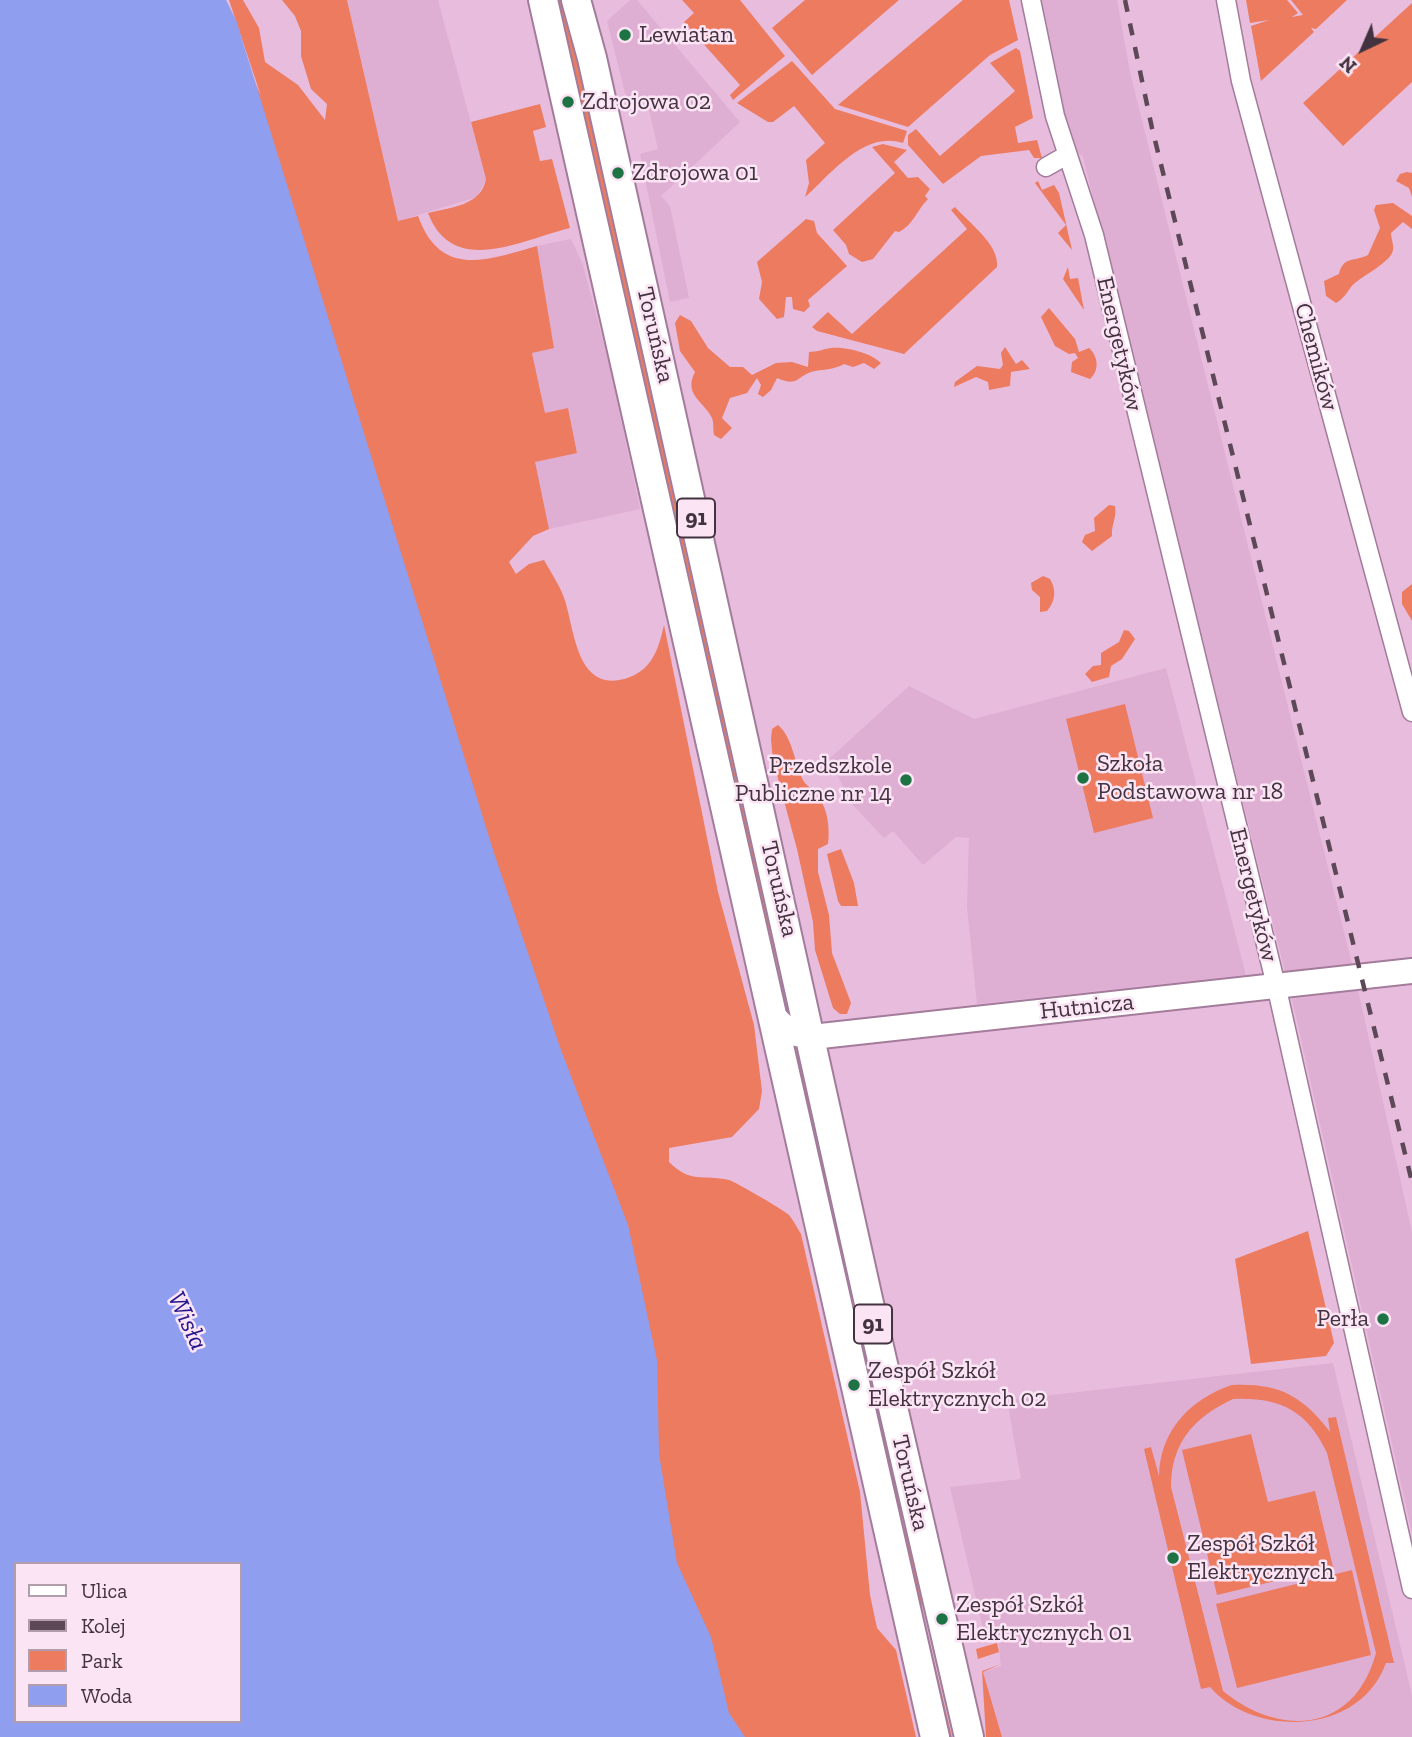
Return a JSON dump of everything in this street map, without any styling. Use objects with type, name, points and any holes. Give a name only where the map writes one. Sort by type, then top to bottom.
[{"type":"main road","name":"Toruńska","points":[[543,0],[935,1737]]},
{"type":"main road","name":"Toruńska","points":[[576,0],[595,71],[812,1037],[868,1299],[969,1737]]},
{"type":"main road","points":[[907,1617],[939,1609]]},
{"type":"street","name":"Energetyków","points":[[1031,0],[1055,116],[1094,234],[1276,987],[1412,1589]]},
{"type":"street","name":"Chemików","points":[[1226,0],[1241,81],[1412,712]]},
{"type":"street","points":[[1046,167],[1067,155]]},
{"type":"street","name":"Hutnicza","points":[[771,1014],[791,1033],[812,1037],[1412,971]]},
{"type":"shaded area","points":[[347,0],[438,0],[486,179],[477,197],[398,221]]},
{"type":"shaded area","points":[[630,0],[637,0],[740,122],[661,196],[670,206],[689,298],[670,302],[640,154],[658,149],[647,101],[628,105],[607,21]]},
{"type":"shaded area","points":[[1038,0],[1117,0],[1130,72],[1352,964],[1285,972],[1083,157],[1066,141]]},
{"type":"shaded area","points":[[571,239],[583,265],[608,359],[640,509],[549,529],[534,462],[577,452],[568,408],[545,413],[532,353],[554,347],[537,246]]},
{"type":"shaded area","name":"Szkoła Podstawowa nr 18","points":[[1166,668],[1246,975],[977,1004],[967,907],[969,838],[956,837],[923,865],[893,831],[884,838],[850,802],[830,758],[909,686],[974,719]]},
{"type":"shaded area","points":[[1358,990],[1412,1232],[1412,1533],[1292,999]]},
{"type":"shaded area","name":"Zespół Szkół Elektrycznych","points":[[1333,1363],[1412,1695],[1412,1737],[1002,1737],[983,1672],[1001,1666],[997,1630],[984,1633],[950,1487],[1021,1479],[1007,1400]]},
{"type":"green space","points":[[0,0],[220,0],[261,96],[229,0],[243,0],[259,28],[265,62],[298,85],[325,120],[327,104],[311,89],[301,56],[301,31],[295,16],[282,0],[347,0],[398,221],[418,216],[428,236],[439,249],[453,257],[467,260],[501,256],[537,246],[554,348],[532,353],[545,413],[568,408],[577,453],[535,462],[549,529],[533,536],[509,562],[516,574],[529,564],[544,560],[564,598],[582,660],[590,671],[600,678],[613,681],[638,673],[650,662],[664,625],[718,892],[754,1025],[762,1091],[759,1109],[732,1137],[669,1148],[669,1162],[691,1176],[720,1178],[740,1185],[789,1215],[801,1234],[860,1492],[870,1595],[877,1628],[896,1650],[916,1737],[0,1737]]},
{"type":"green space","points":[[549,0],[567,0],[798,1023],[791,1018],[735,795]]},
{"type":"green space","points":[[682,0],[740,0],[785,56],[733,100],[730,95],[740,85],[684,22],[694,13]]},
{"type":"green space","points":[[805,0],[899,0],[812,75],[772,28]]},
{"type":"green space","points":[[963,0],[1009,0],[1018,40],[990,55],[908,127],[838,105]]},
{"type":"green space","points":[[1246,0],[1287,0],[1298,13],[1292,17],[1303,15],[1291,0],[1347,0],[1316,29],[1311,28],[1314,32],[1261,81],[1251,26],[1269,20],[1250,23]]},
{"type":"green space","points":[[1412,3],[1412,82],[1343,146],[1303,103]]},
{"type":"green space","points":[[1016,48],[1020,51],[1033,118],[1015,127],[1018,143],[1037,140],[1042,158],[1034,158],[1029,150],[981,156],[943,184],[908,145],[908,135],[916,129],[940,156],[1015,91],[990,63]]},
{"type":"green space","points":[[792,61],[835,109],[907,131],[903,143],[889,141],[862,148],[837,166],[805,197],[809,183],[806,160],[825,143],[794,106],[773,122],[768,122],[737,103]]},
{"type":"green space","points":[[540,104],[546,127],[533,131],[540,161],[552,159],[570,228],[510,246],[490,249],[471,249],[454,244],[439,233],[428,213],[464,204],[478,195],[483,188],[486,179],[471,122]]},
{"type":"green space","points":[[883,144],[907,150],[894,162],[908,178],[918,177],[930,189],[925,196],[928,199],[908,225],[899,232],[895,231],[873,259],[862,262],[849,254],[846,245],[833,230],[895,173],[872,147]]},
{"type":"green space","points":[[1412,173],[1412,197],[1409,188],[1396,181],[1400,174]]},
{"type":"green space","points":[[1038,181],[1042,190],[1054,185],[1059,193],[1072,250],[1058,233],[1066,225],[1035,183]]},
{"type":"green space","points":[[1393,203],[1412,216],[1412,229],[1403,222],[1391,233],[1391,255],[1355,283],[1336,303],[1326,296],[1324,281],[1339,274],[1346,262],[1368,255],[1380,228],[1374,210],[1376,205]]},
{"type":"green space","points":[[955,207],[989,243],[997,259],[997,267],[904,354],[817,331],[812,327],[828,312],[852,334],[967,229],[951,210]]},
{"type":"green space","points":[[806,219],[814,221],[817,233],[847,266],[808,300],[810,306],[804,312],[793,309],[792,297],[786,297],[784,317],[777,319],[759,299],[762,282],[757,262]]},
{"type":"green space","points":[[1068,267],[1070,279],[1078,278],[1084,310],[1063,279]]},
{"type":"green space","points":[[1049,308],[1075,339],[1079,352],[1089,348],[1094,355],[1097,363],[1090,379],[1071,372],[1072,362],[1078,358],[1075,353],[1069,354],[1055,346],[1041,317]]},
{"type":"green space","points":[[680,315],[691,321],[708,348],[730,367],[743,367],[752,375],[776,363],[792,362],[808,367],[809,352],[831,348],[858,351],[881,363],[874,369],[864,363],[853,367],[844,364],[809,373],[790,382],[777,378],[771,390],[763,397],[758,394],[761,385],[757,378],[747,393],[730,398],[722,418],[732,428],[721,439],[714,435],[712,418],[691,387],[695,372],[680,351],[675,323]]},
{"type":"green space","points":[[1005,347],[1016,364],[1022,360],[1030,369],[1011,372],[1010,386],[989,390],[988,382],[976,377],[954,387],[955,382],[977,366],[1000,369],[1003,365],[1001,353]]},
{"type":"green space","points":[[1109,505],[1115,506],[1112,536],[1092,551],[1082,542],[1085,535],[1095,531],[1094,518]]},
{"type":"green space","points":[[1043,576],[1050,579],[1054,596],[1047,611],[1040,612],[1040,597],[1032,590],[1031,583]]},
{"type":"green space","points":[[1412,584],[1412,621],[1402,604],[1402,592]]},
{"type":"green space","points":[[1124,630],[1129,631],[1135,639],[1122,659],[1111,666],[1109,677],[1092,682],[1085,674],[1093,666],[1101,665],[1101,653],[1119,642]]},
{"type":"green space","points":[[1125,704],[1153,818],[1094,833],[1066,719]]},
{"type":"green space","points":[[778,725],[790,743],[803,780],[818,796],[826,813],[828,844],[818,849],[818,872],[829,915],[832,953],[851,1003],[847,1014],[840,1014],[833,1008],[815,950],[813,922],[797,849],[773,760],[772,729]]},
{"type":"green space","points":[[841,849],[854,883],[858,906],[841,906],[838,901],[827,854]]},
{"type":"green space","points":[[812,1088],[907,1517],[895,1520],[799,1091]]},
{"type":"green space","points":[[1308,1231],[1334,1343],[1326,1356],[1251,1364],[1235,1259]]},
{"type":"green space","points":[[1232,1385],[1276,1389],[1299,1400],[1330,1432],[1328,1418],[1336,1417],[1394,1663],[1386,1663],[1372,1687],[1353,1705],[1330,1716],[1304,1722],[1277,1721],[1252,1715],[1229,1703],[1210,1687],[1201,1689],[1144,1449],[1151,1447],[1159,1476],[1165,1445],[1171,1431],[1191,1408],[1217,1391]],"holes":[[[1233,1399],[1278,1404],[1301,1416],[1327,1453],[1376,1653],[1365,1680],[1351,1700],[1333,1713],[1312,1720],[1290,1721],[1267,1716],[1245,1706],[1223,1691],[1171,1487],[1175,1457],[1187,1433],[1219,1406]]]},
{"type":"green space","points":[[1251,1434],[1268,1502],[1315,1491],[1333,1567],[1217,1595],[1182,1450]]},
{"type":"green space","points":[[910,1527],[927,1604],[914,1607],[897,1530]]},
{"type":"green space","points":[[1352,1570],[1371,1655],[1237,1688],[1216,1604]]},
{"type":"green space","points":[[923,1621],[925,1623],[952,1737],[944,1737]]},
{"type":"green space","points":[[997,1643],[999,1652],[978,1659],[976,1649]]},
{"type":"green space","points":[[1001,1664],[983,1672],[1002,1737],[986,1737],[982,1671]]},
{"type":"water","name":"Wisła","points":[[0,0],[226,0],[236,20],[494,853],[561,1050],[628,1225],[657,1360],[659,1454],[677,1563],[711,1637],[729,1713],[745,1737],[0,1737]]},
{"type":"railway","points":[[1125,0],[1152,128],[1412,1182]]},
{"type":"place","name":"Lewiatan","points":[[625,35]]},
{"type":"place","name":"Zdrojowa 02","points":[[568,102]]},
{"type":"place","name":"Zdrojowa 01","points":[[618,173]]},
{"type":"place","name":"Szkoła Podstawowa nr 18","points":[[1083,778]]},
{"type":"place","name":"Przedszkole Publiczne nr 14","points":[[906,780]]},
{"type":"place","name":"Perła","points":[[1383,1319]]},
{"type":"place","name":"Zespół Szkół Elektrycznych 02","points":[[854,1385]]},
{"type":"place","name":"Zespół Szkół Elektrycznych","points":[[1173,1558]]},
{"type":"place","name":"Zespół Szkół Elektrycznych 01","points":[[942,1619]]}]
